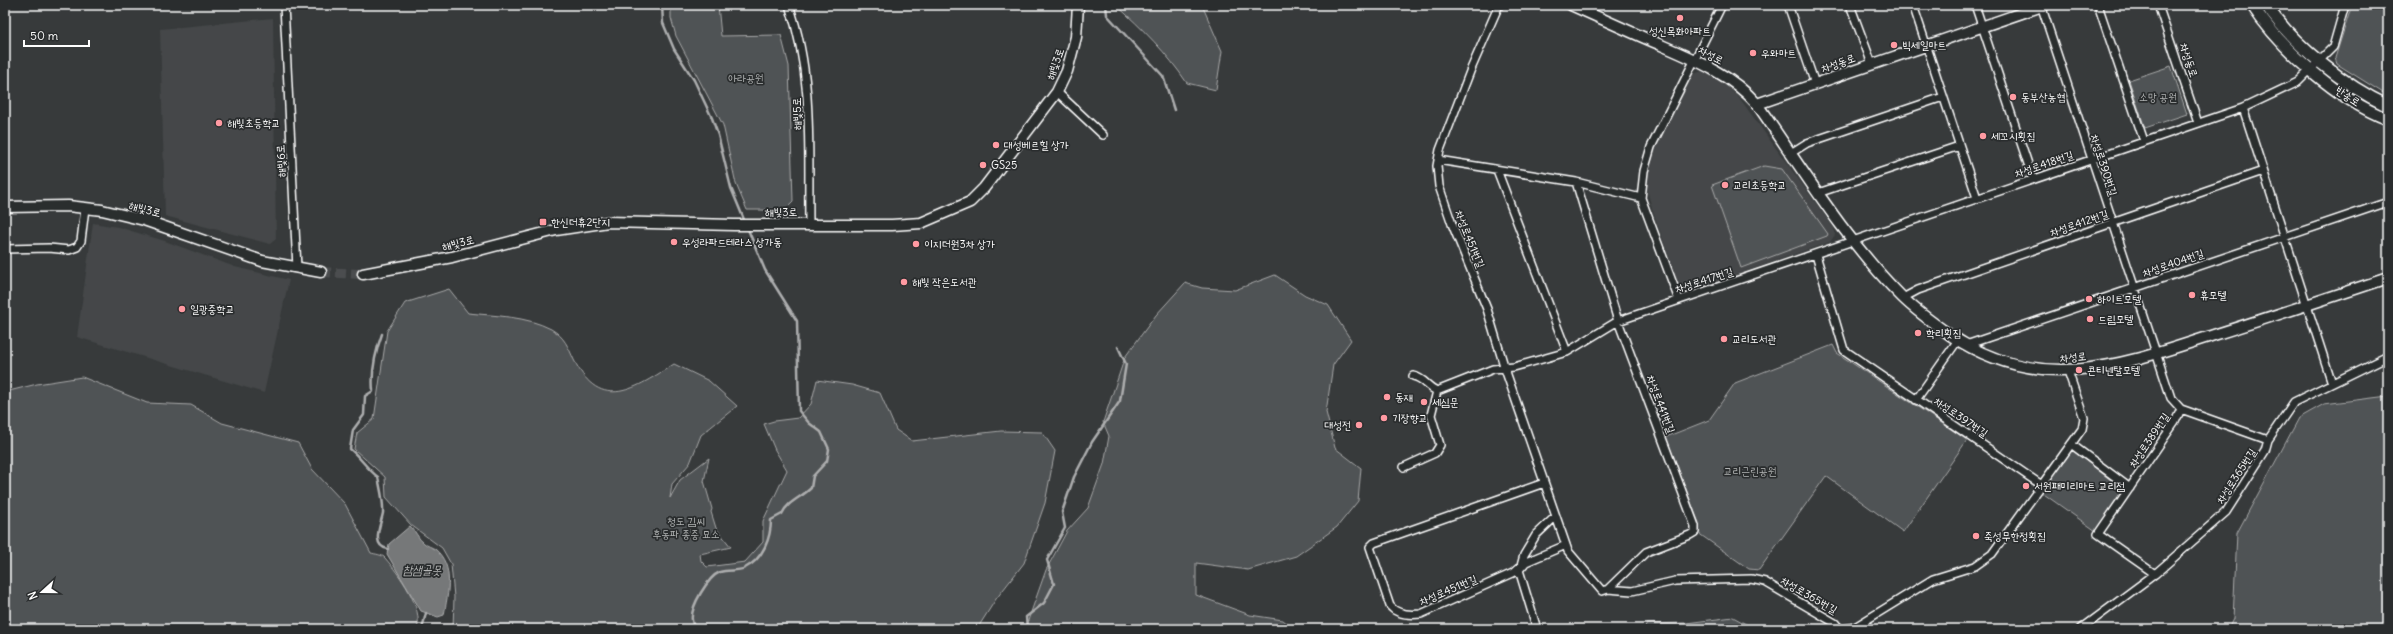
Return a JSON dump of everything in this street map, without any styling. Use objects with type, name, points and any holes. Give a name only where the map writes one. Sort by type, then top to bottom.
[{"type":"main road","name":"반송로","points":[[2252,5],[2272,32],[2311,69],[2354,101],[2388,119]]},
{"type":"main road","name":"반송로","points":[[2268,6],[2298,42],[2355,88],[2388,106]]},
{"type":"street","name":"해빛6로","points":[[284,5],[297,268]]},
{"type":"street","name":"해빛5로","points":[[789,5],[799,36],[808,93],[809,224]]},
{"type":"street","name":"해빛3로","points":[[363,274],[452,257],[556,230],[608,222],[734,225],[921,224],[970,202],[984,188],[1057,92],[1067,71],[1076,37],[1078,5]]},
{"type":"street","name":"차성로451번길","points":[[1499,5],[1471,69],[1440,150],[1438,160],[1439,186],[1444,204],[1487,309],[1505,368],[1566,545],[1572,557],[1602,591],[1608,589],[1632,591],[1675,581],[1720,578],[1751,579],[1765,582]]},
{"type":"street","name":"차성로","points":[[1570,5],[1696,60],[1733,81],[1757,104],[1853,242],[1903,298],[1922,315],[1962,343],[1985,355],[2010,365],[2068,371],[2128,361],[2156,354],[2388,278]]},
{"type":"street","points":[[1679,300],[1641,198],[1644,171],[1651,147],[1696,60],[1722,5]]},
{"type":"street","points":[[1788,5],[1815,84]]},
{"type":"street","points":[[1850,5],[1872,64]]},
{"type":"street","points":[[1913,5],[1977,198]]},
{"type":"street","points":[[1975,5],[2033,179]]},
{"type":"street","name":"차성동로","points":[[1757,104],[2042,5]]},
{"type":"street","name":"차성로390번길","points":[[2042,5],[2091,160],[2156,354]]},
{"type":"street","points":[[2098,5],[2144,141]]},
{"type":"street","name":"차성동로","points":[[2158,5],[2198,123]]},
{"type":"street","points":[[2311,69],[2333,47],[2345,5]]},
{"type":"street","name":"차성로418번길","points":[[1853,242],[1977,198],[2243,108],[2298,82],[2311,69]]},
{"type":"street","points":[[1057,92],[1103,135]]},
{"type":"street","points":[[1791,153],[1807,143],[1943,97]]},
{"type":"street","points":[[2243,108],[2332,383]]},
{"type":"street","points":[[1818,193],[1959,146]]},
{"type":"street","points":[[1438,160],[1576,182],[1641,198]]},
{"type":"street","points":[[1497,170],[1567,352]]},
{"type":"street","name":"차성로412번길","points":[[1903,298],[1918,290],[2263,171]]},
{"type":"street","name":"차성로441번길","points":[[1576,182],[1618,321],[1695,526],[1695,532],[1690,535],[1646,552],[1608,589]]},
{"type":"street","name":"차성로404번길","points":[[1962,343],[2134,288],[2388,202]]},
{"type":"street","name":"해빛3로","points":[[5,207],[68,206],[144,220],[248,257],[321,272]]},
{"type":"street","points":[[5,249],[50,248],[69,250],[77,247],[82,240],[85,208]]},
{"type":"street","name":"차성로417번길","points":[[1437,391],[1493,369],[1505,368],[1567,352],[1618,321],[1853,242]]},
{"type":"street","name":"차성로397번길","points":[[1816,255],[1844,350],[2040,484]]},
{"type":"street","points":[[1916,400],[1962,343]]},
{"type":"street","name":"차성로389번길","points":[[2155,574],[2098,534],[2175,422],[2181,409],[2171,398],[2156,354]]},
{"type":"street","name":"차성로365번길","points":[[2080,629],[2155,574],[2226,512],[2265,451],[2268,440],[2294,402],[2388,356]]},
{"type":"street","points":[[1845,629],[1855,627],[1933,579],[1975,566],[1995,550],[2040,484],[2082,429],[2084,418],[2068,371]]},
{"type":"street","points":[[1404,467],[1435,453],[1440,445],[1431,415],[1437,391],[1430,388],[1424,380],[1413,376]]},
{"type":"street","points":[[2181,409],[2268,440]]},
{"type":"street","points":[[2071,444],[2130,488]]},
{"type":"street","name":"차성로451번길","points":[[1544,482],[1374,543],[1370,547],[1390,606],[1393,610],[1408,615],[1421,614],[1504,579],[1521,566],[1566,545]]},
{"type":"street","points":[[1537,629],[1518,570],[1521,566],[1524,555],[1536,535],[1556,516]]},
{"type":"street","name":"차성로365번길","points":[[1765,582],[1835,623],[1840,629]]},
{"type":"shaded area","name":"해빛초등학교","points":[[273,18],[276,239],[270,244],[165,216],[160,29]]},
{"type":"shaded area","name":"교리초등학교","points":[[1702,71],[1721,81],[1738,96],[1834,228],[1835,235],[1830,242],[1689,291],[1679,286],[1653,212],[1647,190],[1647,173],[1654,152],[1691,75]]},
{"type":"shaded area","name":"일광중학교","points":[[93,223],[118,227],[165,241],[235,267],[289,280],[264,393],[77,337]]},
{"type":"green space","name":"아라공원","points":[[671,5],[718,5],[721,36],[781,35],[789,66],[793,201],[784,210],[747,210],[736,184],[723,125],[676,36],[671,18]]},
{"type":"green space","points":[[1116,5],[1202,5],[1222,51],[1216,90],[1187,83],[1154,42]]},
{"type":"green space","points":[[2352,5],[2388,5],[2388,96],[2337,64],[2335,58]]},
{"type":"green space","name":"소망 공원","points":[[2171,66],[2187,114],[2145,128],[2129,80]]},
{"type":"green space","points":[[1764,166],[1782,169],[1828,234],[1827,236],[1741,268],[1712,185]]},
{"type":"green space","points":[[1275,275],[1305,295],[1328,305],[1351,340],[1333,365],[1326,412],[1335,448],[1361,468],[1358,501],[1337,527],[1296,556],[1248,570],[1196,563],[1196,595],[1250,615],[1283,620],[1294,629],[1025,629],[1046,570],[1067,531],[1088,508],[1104,464],[1109,436],[1103,422],[1125,357],[1156,315],[1185,283],[1202,288],[1235,290]]},
{"type":"green space","name":"청도 김씨 후동파 종중 묘소","points":[[449,289],[468,313],[531,321],[556,332],[566,343],[584,377],[596,387],[607,391],[620,391],[633,388],[674,364],[709,381],[737,406],[701,435],[690,463],[672,484],[670,498],[680,480],[709,458],[704,481],[712,509],[711,512],[716,528],[731,547],[700,554],[701,561],[707,567],[745,562],[763,542],[763,521],[787,470],[775,450],[764,424],[774,421],[798,418],[811,404],[817,380],[852,385],[880,393],[896,430],[912,441],[1001,431],[1042,432],[1055,451],[1045,503],[1024,563],[996,599],[977,629],[453,629],[454,597],[451,564],[442,548],[411,525],[386,497],[385,477],[354,449],[357,433],[374,419],[387,331],[405,303]]},
{"type":"green space","name":"교리근린공원","points":[[1833,345],[1837,353],[1967,440],[1903,532],[1826,476],[1759,570],[1749,569],[1698,533],[1699,523],[1666,437],[1709,420],[1735,383]]},
{"type":"green space","points":[[82,377],[147,403],[191,405],[222,423],[298,443],[312,469],[345,504],[371,553],[384,557],[403,582],[414,602],[417,611],[417,629],[5,629],[5,392],[37,384]]},
{"type":"green space","points":[[2388,396],[2388,629],[2228,629],[2233,619],[2237,533],[2299,418],[2324,404]]},
{"type":"green space","points":[[2072,450],[2121,488],[2120,496],[2096,531],[2041,492]]},
{"type":"green space","points":[[1733,617],[1755,629],[1644,629],[1647,624],[1686,623]]},
{"type":"water","name":"참샘골못","points":[[410,526],[422,541],[435,549],[445,563],[448,572],[448,589],[444,615],[438,617],[421,611],[387,554],[389,544]]},
{"type":"waterway","points":[[662,5],[663,23],[674,49],[694,80],[712,118],[718,135],[731,188],[745,222]]},
{"type":"waterway","points":[[1106,5],[1107,15],[1163,76],[1174,110]]},
{"type":"waterway","points":[[695,629],[692,621],[692,614],[697,600],[705,586],[715,575],[720,572],[745,568],[757,559],[768,541],[771,520],[782,514],[791,503],[811,488],[813,476],[827,461],[829,449],[821,432],[809,423],[799,411],[797,321],[765,270],[747,227]]},
{"type":"waterway","points":[[382,334],[374,362],[373,391],[365,396],[364,415],[353,430],[350,449],[378,477],[383,509],[378,539],[379,544],[388,549]]},
{"type":"waterway","points":[[1027,629],[1026,617],[1044,603],[1054,584],[1047,560],[1065,528],[1062,512],[1074,477],[1092,442],[1120,401],[1126,364],[1118,347]]},
{"type":"waterway","points":[[422,629],[426,613]]},
{"type":"tunnel","points":[[321,272],[363,274]]},
{"type":"place","name":"성신목화아파트","points":[[1680,18]]},
{"type":"place","name":"빅세일마트","points":[[1894,45]]},
{"type":"place","name":"우와마트","points":[[1753,53]]},
{"type":"place","name":"동부산농협","points":[[2013,97]]},
{"type":"place","name":"해빛초등학교","points":[[219,123]]},
{"type":"place","name":"세꼬시횟집","points":[[1983,136]]},
{"type":"place","name":"대성베르힐 상가","points":[[996,145]]},
{"type":"place","name":"GS25","points":[[983,165]]},
{"type":"place","name":"교리초등학교","points":[[1725,185]]},
{"type":"place","name":"한신더휴2단지","points":[[543,222]]},
{"type":"place","name":"우성라파드테라스 상가동","points":[[674,242]]},
{"type":"place","name":"이지더원3차 상가","points":[[916,244]]},
{"type":"place","name":"해빛 작은도서관","points":[[904,282]]},
{"type":"place","name":"휴모텔","points":[[2192,295]]},
{"type":"place","name":"하이트모텔","points":[[2089,299]]},
{"type":"place","name":"일광중학교","points":[[182,309]]},
{"type":"place","name":"드림모텔","points":[[2090,319]]},
{"type":"place","name":"학리횟집","points":[[1918,333]]},
{"type":"place","name":"교리도서관","points":[[1724,339]]},
{"type":"place","name":"콘티넨탈모텔","points":[[2079,370]]},
{"type":"place","name":"동재","points":[[1387,397]]},
{"type":"place","name":"세심문","points":[[1424,402]]},
{"type":"place","name":"기장향교","points":[[1384,418]]},
{"type":"place","name":"대성전","points":[[1359,425]]},
{"type":"place","name":"서원패미리마트 교리점","points":[[2026,486]]},
{"type":"place","name":"죽성무한정횟집","points":[[1976,536]]}]
